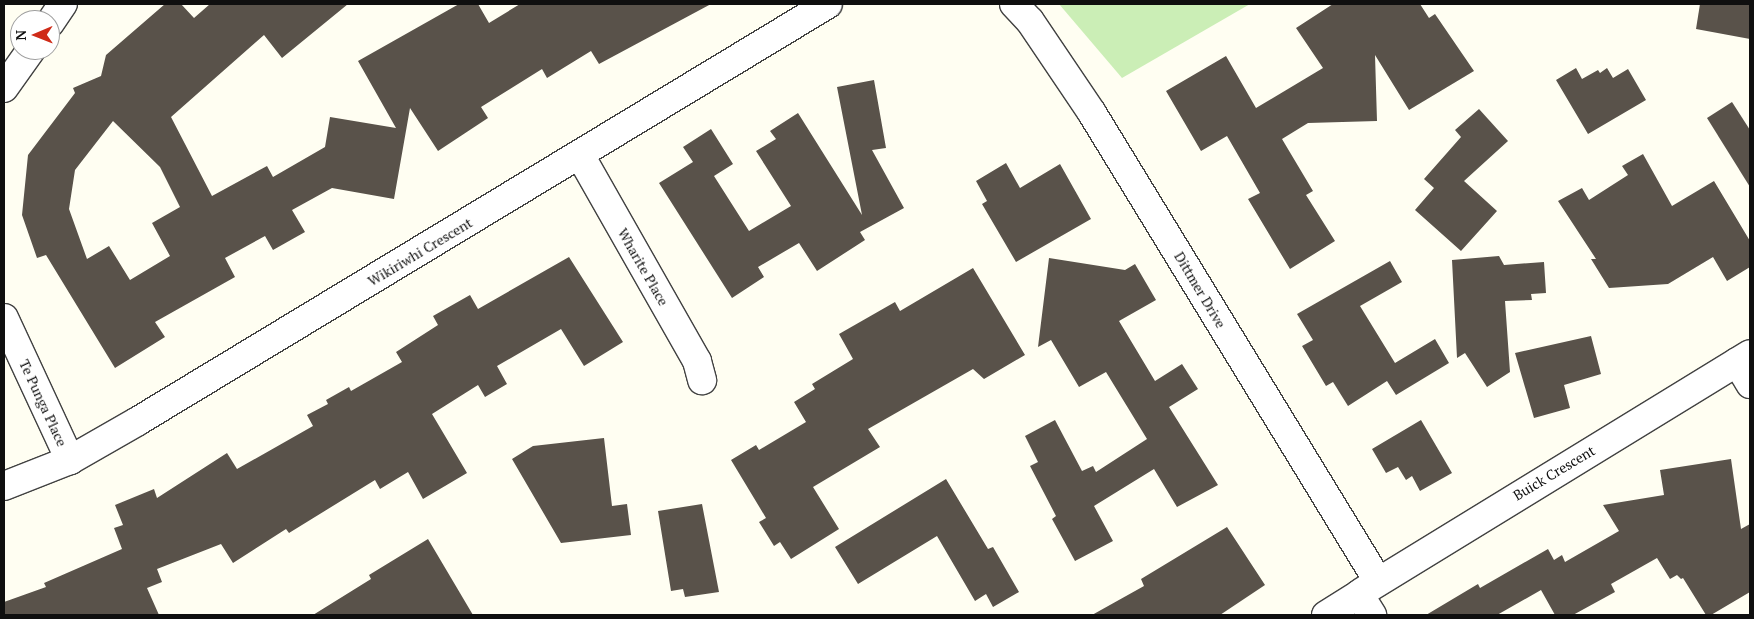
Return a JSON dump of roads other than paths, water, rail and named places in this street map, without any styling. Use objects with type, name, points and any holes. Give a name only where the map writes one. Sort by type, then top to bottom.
[{"type":"street","name":"Wikiriwhi Crescent","points":[[4,486],[70,460],[580,155],[828,4]]},
{"type":"street","name":"Dittmer Drive","points":[[1014,4],[1030,21],[1092,112],[1370,597]]},
{"type":"street","points":[[4,88],[23,60]]},
{"type":"street","name":"Wharite Place","points":[[580,155],[697,361],[702,380]]},
{"type":"street","name":"Te Punga Place","points":[[4,318],[70,460]]},
{"type":"street","name":"Buick Crescent","points":[[1326,615],[1370,597],[1746,367]]}]
